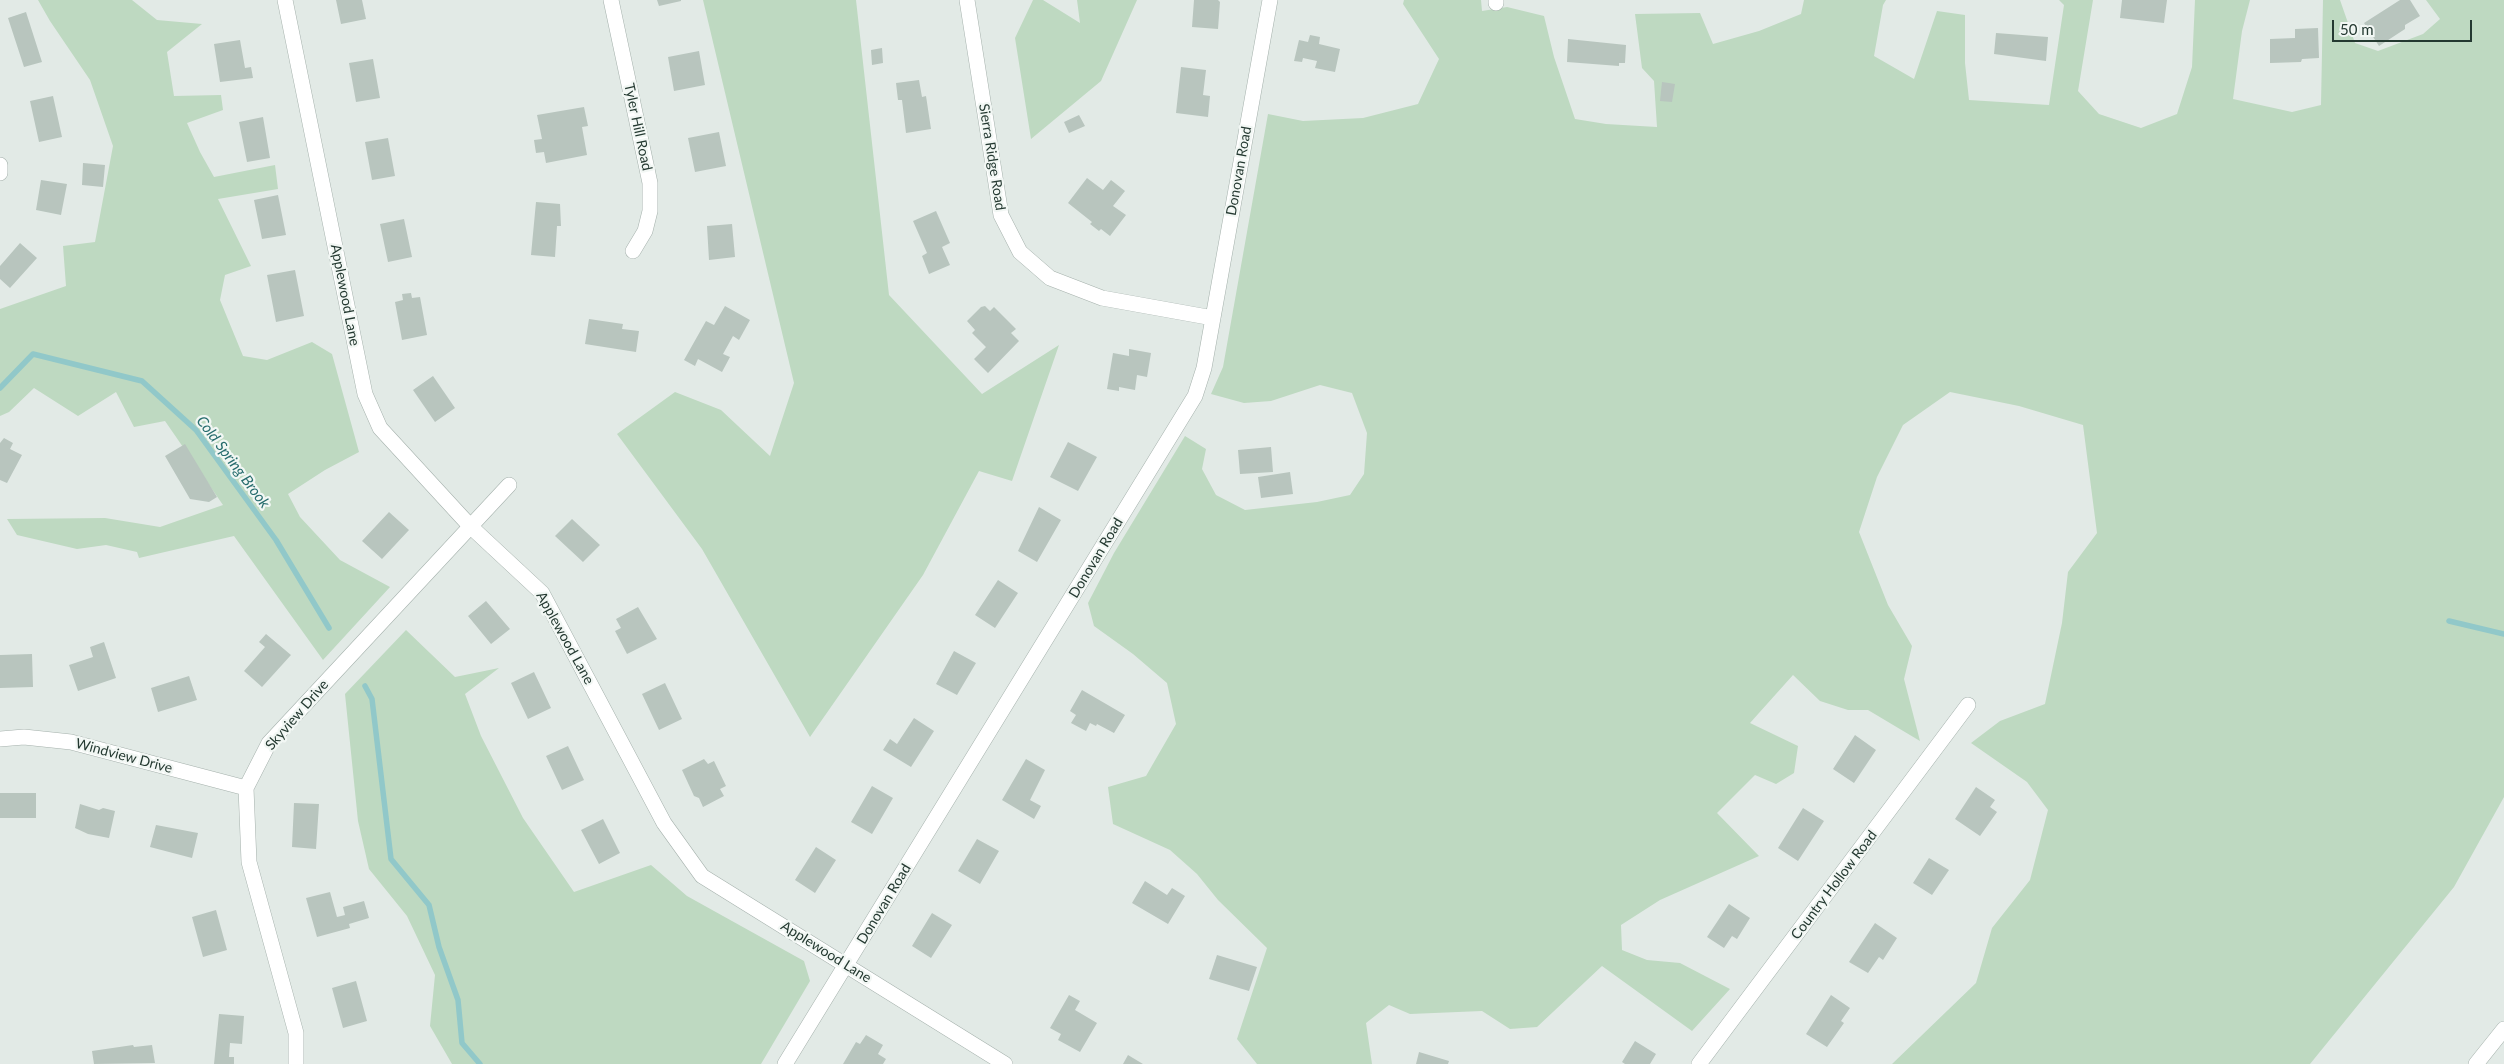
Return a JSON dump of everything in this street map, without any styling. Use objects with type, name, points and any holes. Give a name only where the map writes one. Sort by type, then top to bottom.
[{"type":"street","name":"Applewood Lane","points":[[285,0],[365,394],[380,428],[470,526],[542,593],[664,823],[702,876],[1005,1064]]},
{"type":"street","name":"Tyler Hill Road","points":[[611,0],[650,184],[650,211],[645,231],[633,251]]},
{"type":"street","name":"Sierra Ridge Road","points":[[967,0],[1001,214],[1020,252],[1050,278],[1102,298],[1213,318]]},
{"type":"street","name":"Donovan Road","points":[[785,1064],[1195,396],[1204,368],[1270,0]]},
{"type":"street","points":[[0,165],[0,173]]},
{"type":"street","name":"Skyview Drive","points":[[296,1064],[296,1033],[249,862],[246,788],[269,743],[509,485]]},
{"type":"street","name":"Country Hollow Road","points":[[1699,1064],[1968,705]]},
{"type":"street","name":"Windview Drive","points":[[0,739],[24,737],[71,742],[246,788]]},
{"type":"street","points":[[2476,1064],[2504,1029]]},
{"type":"green space","points":[[38,0],[132,0],[157,20],[202,24],[167,52],[174,96],[221,95],[223,110],[187,123],[200,152],[214,177],[275,165],[278,189],[218,199],[251,266],[225,275],[220,300],[243,356],[267,360],[312,342],[332,354],[359,452],[325,470],[288,494],[300,517],[340,560],[390,587],[323,660],[234,536],[139,558],[137,552],[106,545],[77,549],[17,535],[7,519],[105,518],[160,527],[223,505],[165,421],[134,427],[116,392],[78,416],[34,388],[9,412],[0,416],[0,309],[66,286],[63,246],[95,242],[113,146],[90,80]]},
{"type":"green space","points":[[703,0],[856,0],[889,295],[982,394],[1059,345],[1012,481],[979,471],[923,575],[810,737],[702,549],[617,434],[675,392],[721,410],[770,456],[794,383]]},
{"type":"green space","points":[[1033,0],[1043,0],[1080,23],[1077,0],[1137,0],[1101,81],[1031,139],[1015,38]]},
{"type":"green space","points":[[1404,0],[1481,0],[1482,11],[1507,7],[1544,16],[1554,57],[1575,119],[1606,124],[1657,127],[1654,81],[1642,68],[1635,14],[1700,13],[1713,44],[1759,31],[1801,14],[1804,0],[1886,0],[1883,5],[1874,56],[1914,79],[1937,11],[1965,15],[1965,63],[1969,100],[2049,105],[2064,5],[2059,0],[2093,0],[2078,91],[2099,114],[2141,128],[2177,114],[2192,67],[2195,0],[2250,0],[2242,31],[2233,99],[2292,112],[2321,105],[2323,0],[2340,0],[2355,43],[2378,51],[2423,34],[2440,19],[2426,0],[2504,0],[2504,797],[2454,887],[2310,1064],[1892,1064],[1976,983],[1992,928],[2030,880],[2048,810],[2027,782],[1971,743],[2000,721],[2045,704],[2062,623],[2068,572],[2097,533],[2083,425],[2019,406],[1950,392],[1903,425],[1877,477],[1859,532],[1888,605],[1912,646],[1904,679],[1920,741],[1868,710],[1848,710],[1820,701],[1793,675],[1750,723],[1798,746],[1794,773],[1776,784],[1755,775],[1717,813],[1759,856],[1660,900],[1621,925],[1622,950],[1647,960],[1680,963],[1730,989],[1692,1031],[1602,966],[1537,1027],[1510,1029],[1482,1011],[1410,1014],[1389,1005],[1366,1023],[1372,1064],[1257,1064],[1237,1039],[1267,948],[1218,900],[1197,874],[1170,850],[1113,824],[1108,787],[1146,776],[1176,724],[1167,683],[1133,654],[1094,626],[1088,603],[1114,553],[1185,436],[1206,449],[1202,469],[1216,495],[1245,510],[1317,502],[1350,495],[1364,474],[1367,433],[1352,393],[1320,385],[1271,401],[1244,403],[1211,394],[1223,367],[1268,114],[1303,121],[1363,118],[1418,104],[1439,59],[1403,4]]},
{"type":"green space","points":[[406,630],[455,677],[499,668],[465,694],[481,736],[523,818],[574,892],[651,865],[687,896],[804,961],[810,981],[761,1064],[452,1064],[430,1026],[435,975],[407,916],[369,869],[358,821],[345,694]]},
{"type":"building","points":[[336,0],[362,0],[366,19],[341,24]]},
{"type":"building","points":[[657,0],[681,0],[681,1],[659,6]]},
{"type":"building","points":[[1194,0],[1218,0],[1220,2],[1218,29],[1192,27]]},
{"type":"building","points":[[2122,0],[2167,0],[2164,23],[2120,18]]},
{"type":"building","points":[[2400,0],[2410,0],[2420,16],[2405,25],[2405,29],[2379,46],[2364,23]]},
{"type":"building","points":[[26,12],[42,62],[24,67],[8,18]]},
{"type":"building","points":[[2318,28],[2319,58],[2302,59],[2301,62],[2270,63],[2270,39],[2295,38],[2295,29]]},
{"type":"building","points":[[1996,33],[2048,37],[2046,61],[1994,54]]},
{"type":"building","points":[[1310,35],[1320,37],[1319,44],[1340,49],[1335,72],[1315,68],[1317,61],[1303,58],[1302,62],[1294,61],[1299,40],[1308,42]]},
{"type":"building","points":[[1568,39],[1626,45],[1625,63],[1619,63],[1619,66],[1567,62]]},
{"type":"building","points":[[240,40],[245,68],[251,67],[253,78],[220,82],[214,44]]},
{"type":"building","points":[[882,48],[883,63],[872,65],[871,50]]},
{"type":"building","points":[[699,51],[705,85],[674,91],[668,57]]},
{"type":"building","points":[[373,59],[380,98],[356,102],[349,63]]},
{"type":"building","points":[[1181,67],[1206,70],[1203,95],[1210,96],[1208,117],[1176,113]]},
{"type":"building","points":[[919,80],[922,97],[926,96],[931,129],[906,133],[902,100],[898,100],[896,83]]},
{"type":"building","points":[[1662,82],[1675,84],[1672,102],[1660,101]]},
{"type":"building","points":[[53,96],[62,137],[39,142],[30,101]]},
{"type":"building","points":[[584,107],[588,126],[582,127],[587,155],[546,163],[544,152],[536,153],[534,140],[542,139],[537,115]]},
{"type":"building","points":[[1079,115],[1085,126],[1069,133],[1064,122]]},
{"type":"building","points":[[263,117],[270,158],[247,162],[239,122]]},
{"type":"building","points":[[719,132],[726,166],[695,172],[688,138]]},
{"type":"building","points":[[388,138],[395,176],[372,180],[365,142]]},
{"type":"building","points":[[83,163],[105,165],[103,187],[82,185]]},
{"type":"building","points":[[1087,178],[1103,190],[1111,180],[1125,191],[1113,206],[1126,215],[1110,236],[1090,224],[1092,222],[1068,203]]},
{"type":"building","points":[[41,180],[67,184],[61,215],[36,210]]},
{"type":"building","points":[[278,195],[286,235],[262,239],[254,200]]},
{"type":"building","points":[[536,202],[560,204],[561,226],[557,226],[555,257],[531,255]]},
{"type":"building","points":[[936,211],[950,243],[942,247],[950,265],[929,274],[922,256],[927,253],[913,221]]},
{"type":"building","points":[[404,219],[412,257],[388,262],[380,224]]},
{"type":"building","points":[[732,224],[735,257],[709,260],[707,226]]},
{"type":"building","points":[[20,243],[37,258],[10,288],[0,279],[0,266]]},
{"type":"building","points":[[295,270],[304,316],[276,322],[267,275]]},
{"type":"building","points":[[411,293],[412,298],[420,297],[427,335],[402,340],[395,302],[403,300],[402,294]]},
{"type":"building","points":[[725,306],[750,320],[739,340],[733,336],[723,354],[730,357],[722,372],[698,359],[695,366],[684,360],[706,321],[714,325]]},
{"type":"building","points":[[985,306],[990,311],[994,307],[1016,329],[1011,333],[1019,341],[988,373],[974,359],[986,347],[972,333],[975,330],[967,321],[981,307]]},
{"type":"building","points":[[589,319],[623,324],[622,329],[639,331],[636,352],[585,344]]},
{"type":"building","points":[[1129,349],[1151,353],[1147,377],[1137,375],[1135,390],[1119,387],[1119,391],[1107,389],[1113,353],[1129,356]]},
{"type":"building","points":[[433,376],[455,408],[435,422],[413,390]]},
{"type":"building","points":[[4,438],[13,443],[10,449],[22,455],[7,483],[0,480],[0,443]]},
{"type":"building","points":[[1068,442],[1097,457],[1078,491],[1050,477]]},
{"type":"building","points":[[185,444],[217,497],[209,502],[190,499],[165,456]]},
{"type":"building","points":[[1271,447],[1273,472],[1240,474],[1238,450]]},
{"type":"building","points":[[1290,472],[1293,494],[1261,498],[1258,477]]},
{"type":"building","points":[[1039,507],[1061,520],[1037,562],[1018,551]]},
{"type":"building","points":[[389,512],[409,530],[382,559],[362,541]]},
{"type":"building","points":[[572,519],[600,545],[583,562],[555,536]]},
{"type":"building","points":[[998,580],[1018,593],[995,628],[975,615]]},
{"type":"building","points":[[486,601],[510,629],[491,644],[468,616]]},
{"type":"building","points":[[638,607],[657,639],[627,654],[615,631],[621,628],[616,619]]},
{"type":"building","points":[[266,634],[291,655],[262,687],[244,671],[265,647],[259,642]]},
{"type":"building","points":[[104,642],[116,678],[78,691],[69,665],[93,657],[90,647]]},
{"type":"building","points":[[954,651],[976,663],[957,695],[936,684]]},
{"type":"building","points":[[32,654],[33,687],[0,688],[0,655]]},
{"type":"building","points":[[534,672],[551,708],[528,719],[511,683]]},
{"type":"building","points":[[189,676],[197,700],[158,712],[151,688]]},
{"type":"building","points":[[665,683],[682,719],[659,730],[642,694]]},
{"type":"building","points":[[1082,690],[1125,715],[1114,733],[1097,724],[1096,726],[1090,723],[1086,731],[1071,723],[1076,715],[1070,711]]},
{"type":"building","points":[[914,718],[934,731],[911,767],[883,750],[890,739],[897,744]]},
{"type":"building","points":[[1855,735],[1876,750],[1854,783],[1833,769]]},
{"type":"building","points":[[568,746],[584,780],[562,790],[546,756]]},
{"type":"building","points":[[704,759],[708,764],[714,761],[726,786],[720,789],[724,796],[703,807],[699,798],[694,796],[682,770]]},
{"type":"building","points":[[1026,759],[1045,770],[1030,800],[1041,806],[1034,819],[1002,800]]},
{"type":"building","points":[[872,786],[893,798],[872,834],[851,822]]},
{"type":"building","points":[[1976,787],[1995,800],[1990,807],[1997,812],[1980,836],[1955,819]]},
{"type":"building","points":[[0,793],[36,793],[36,818],[0,818]]},
{"type":"building","points":[[294,803],[319,804],[316,849],[292,847]]},
{"type":"building","points":[[80,804],[99,810],[103,808],[115,811],[109,838],[88,834],[75,828]]},
{"type":"building","points":[[1803,808],[1824,821],[1798,861],[1778,848]]},
{"type":"building","points":[[603,819],[620,853],[599,864],[581,830]]},
{"type":"building","points":[[156,825],[198,833],[192,858],[150,847]]},
{"type":"building","points":[[977,839],[999,851],[980,884],[958,871]]},
{"type":"building","points":[[816,847],[836,860],[815,893],[795,880]]},
{"type":"building","points":[[1929,858],[1949,870],[1932,895],[1913,883]]},
{"type":"building","points":[[1145,881],[1167,895],[1172,888],[1185,896],[1168,924],[1132,903]]},
{"type":"building","points":[[330,892],[337,917],[345,915],[343,907],[364,901],[369,918],[349,924],[350,928],[317,937],[306,898]]},
{"type":"building","points":[[1729,904],[1750,918],[1737,939],[1732,936],[1724,948],[1707,937]]},
{"type":"building","points":[[216,910],[227,950],[203,957],[192,917]]},
{"type":"building","points":[[932,913],[952,925],[931,958],[912,946]]},
{"type":"building","points":[[1875,923],[1897,938],[1883,960],[1879,957],[1868,973],[1849,962]]},
{"type":"building","points":[[1217,955],[1257,967],[1249,991],[1209,979]]},
{"type":"building","points":[[356,981],[367,1021],[343,1028],[332,988]]},
{"type":"building","points":[[1069,995],[1080,1001],[1075,1010],[1097,1023],[1080,1052],[1058,1040],[1061,1034],[1050,1028]]},
{"type":"building","points":[[1831,995],[1850,1008],[1841,1021],[1844,1023],[1827,1047],[1806,1034]]},
{"type":"building","points":[[219,1014],[244,1016],[242,1044],[230,1043],[229,1057],[234,1057],[234,1064],[214,1064]]},
{"type":"building","points":[[866,1035],[883,1045],[878,1054],[886,1059],[883,1064],[843,1064],[856,1042],[860,1044]]},
{"type":"building","points":[[1635,1041],[1656,1054],[1650,1064],[1625,1064],[1622,1062]]},
{"type":"building","points":[[133,1045],[134,1047],[152,1045],[155,1063],[94,1064],[92,1051]]},
{"type":"building","points":[[1419,1052],[1449,1061],[1448,1064],[1416,1064]]},
{"type":"building","points":[[1128,1055],[1143,1064],[1123,1064]]},
{"type":"waterway","name":"Cold Spring Brook","points":[[0,388],[33,354],[142,381],[196,430],[276,540],[329,628]]},
{"type":"waterway","name":"Cold Spring Brook","points":[[2449,621],[2504,634]]},
{"type":"waterway","name":"Cold Spring Brook","points":[[365,686],[372,699],[391,859],[429,905],[439,947],[458,1000],[462,1043],[480,1064]]}]
